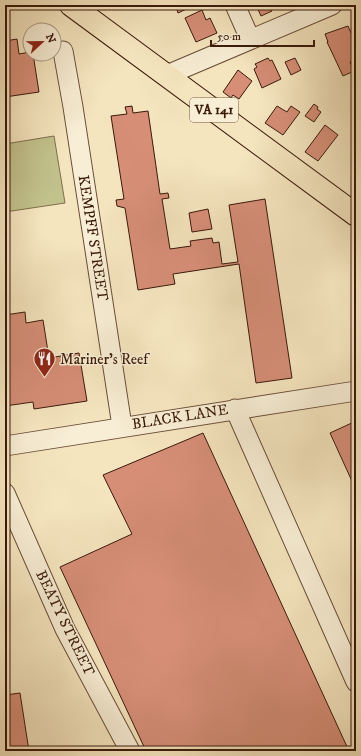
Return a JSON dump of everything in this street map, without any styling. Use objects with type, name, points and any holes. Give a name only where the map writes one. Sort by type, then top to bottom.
[{"type":"main road","name":"VA 141","points":[[71,5],[356,215]]},
{"type":"street","points":[[235,5],[250,39]]},
{"type":"street","points":[[167,75],[332,5]]},
{"type":"street","name":"KEMPFF STREET","points":[[63,51],[122,426]]},
{"type":"street","name":"BLACK LANE","points":[[5,446],[122,426],[356,391]]},
{"type":"street","points":[[235,409],[356,682]]},
{"type":"street","name":"BEATY STREET","points":[[5,493],[65,629],[130,751]]},
{"type":"green space","points":[[54,136],[65,203],[5,212],[5,144]]},
{"type":"building","points":[[171,5],[195,5],[178,13],[176,7],[172,9]]},
{"type":"building","points":[[256,5],[274,5],[270,7],[272,11],[261,16]]},
{"type":"building","points":[[202,10],[206,20],[210,18],[217,33],[196,42],[185,18]]},
{"type":"building","points":[[348,26],[356,44],[356,59],[350,62],[354,71],[343,76],[327,42],[325,34]]},
{"type":"building","points":[[17,39],[19,54],[22,53],[22,62],[34,62],[39,92],[5,97],[5,41]]},
{"type":"building","points":[[268,58],[270,61],[272,60],[281,79],[262,88],[254,69],[257,67],[255,64]]},
{"type":"building","points":[[295,58],[301,70],[291,75],[285,62]]},
{"type":"building","points":[[238,70],[252,81],[239,99],[233,95],[231,98],[223,92]]},
{"type":"building","points":[[314,104],[321,112],[314,122],[305,116]]},
{"type":"building","points":[[132,106],[133,113],[148,111],[160,194],[168,193],[169,198],[162,199],[170,249],[191,246],[190,241],[212,238],[213,243],[219,242],[222,264],[238,262],[229,205],[265,199],[292,378],[256,383],[239,264],[173,274],[175,284],[138,290],[125,208],[117,206],[116,200],[124,199],[111,116],[127,114],[125,107]]},
{"type":"building","points":[[277,106],[287,112],[291,106],[300,112],[283,135],[265,123]]},
{"type":"building","points":[[325,125],[338,135],[318,161],[305,152]]},
{"type":"building","points":[[208,209],[212,229],[192,232],[189,213]]},
{"type":"building","name":"Mariner's Reef","points":[[25,312],[26,323],[43,320],[49,358],[79,353],[87,401],[34,409],[33,402],[5,406],[5,315]]},
{"type":"building","points":[[356,421],[356,490],[330,433]]},
{"type":"building","points":[[203,433],[349,751],[146,751],[60,567],[132,534],[103,475]]},
{"type":"building","points":[[20,693],[29,751],[5,751],[5,695]]},
{"type":"place","name":"Mariner's Reef","points":[[44,378]]}]
